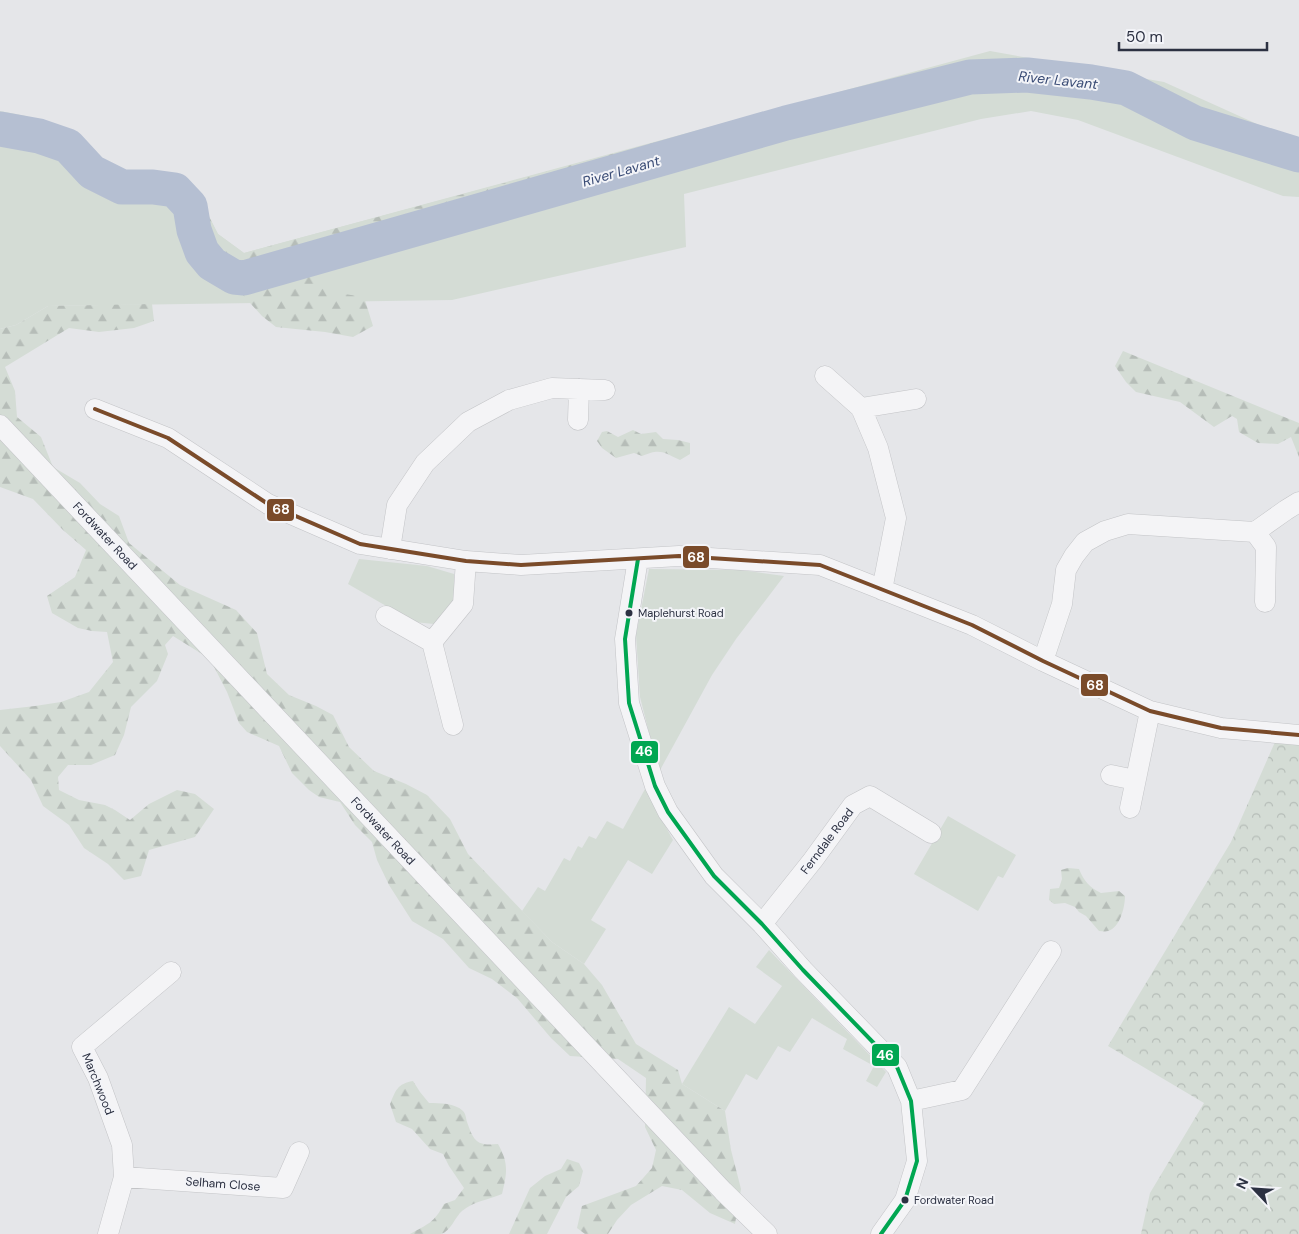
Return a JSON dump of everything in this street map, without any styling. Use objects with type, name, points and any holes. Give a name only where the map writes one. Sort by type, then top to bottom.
[{"type":"street","points":[[825,376],[861,408],[878,448],[896,518],[882,590]]},
{"type":"street","points":[[390,549],[397,505],[425,464],[468,422],[509,400],[552,388],[605,390]]},
{"type":"street","points":[[578,420],[579,389]]},
{"type":"street","points":[[861,408],[916,399]]},
{"type":"street","points":[[95,409],[168,438],[268,504],[360,544],[466,562],[521,565],[679,556],[820,565],[972,625],[1043,661],[1150,711],[1221,728],[1299,735]]},
{"type":"street","name":"Fordwater Road","points":[[0,426],[722,1191],[767,1234]]},
{"type":"street","points":[[1043,661],[1062,604],[1066,570],[1085,542],[1105,531],[1128,524],[1255,532],[1299,502]]},
{"type":"street","points":[[1255,532],[1266,547],[1265,602]]},
{"type":"street","points":[[638,558],[625,639],[629,703],[655,786],[668,812],[714,876],[762,924],[896,1068],[911,1101],[918,1161],[905,1200],[881,1234]]},
{"type":"street","points":[[432,642],[463,604],[466,562]]},
{"type":"street","points":[[386,616],[432,642],[453,725]]},
{"type":"street","points":[[1130,808],[1150,711]]},
{"type":"street","points":[[1111,775],[1135,780]]},
{"type":"street","name":"Ferndale Road","points":[[762,924],[813,860],[853,805],[870,796],[931,833]]},
{"type":"street","points":[[911,1101],[962,1090],[1051,951]]},
{"type":"street","name":"Marchwood","points":[[108,1234],[124,1177],[122,1145],[98,1078],[82,1047],[171,972]]},
{"type":"street","name":"Selham Close","points":[[124,1177],[283,1188],[299,1152]]},
{"type":"green space","points":[[990,51],[1164,82],[1299,143],[1299,197],[1283,196],[1078,120],[1031,111],[981,119],[684,194],[686,247],[452,300],[48,306],[16,325],[0,329],[0,111],[26,116],[75,138],[102,165],[132,178],[184,176],[200,199],[218,234],[244,253]]},
{"type":"green space","points":[[727,123],[721,136],[597,171],[580,191],[564,195],[553,186],[539,188],[455,213],[427,235],[385,247],[334,258],[316,268],[325,291],[364,297],[373,326],[353,337],[276,327],[262,316],[241,293],[233,271],[215,260],[206,249],[193,205],[177,188],[155,184],[134,184],[132,178],[184,176],[200,199],[218,234],[244,253]]},
{"type":"green space","points":[[152,304],[154,321],[134,328],[99,332],[69,328],[5,367],[15,391],[17,417],[41,437],[53,467],[80,483],[100,504],[119,516],[129,543],[180,585],[236,610],[257,633],[267,674],[289,695],[333,715],[349,747],[374,771],[427,795],[450,819],[468,854],[552,942],[584,964],[602,985],[636,1044],[678,1070],[682,1084],[725,1111],[731,1150],[741,1189],[735,1224],[710,1213],[682,1190],[662,1186],[631,1205],[617,1220],[608,1234],[585,1234],[577,1228],[582,1206],[636,1186],[652,1168],[656,1150],[645,1127],[646,1078],[618,1059],[570,1056],[551,1038],[517,998],[492,979],[469,968],[443,939],[412,921],[389,885],[377,860],[372,842],[355,825],[340,802],[319,797],[292,773],[279,746],[247,732],[239,723],[227,692],[210,659],[173,636],[165,645],[168,654],[157,681],[131,707],[124,735],[115,755],[91,765],[68,765],[58,777],[59,790],[79,800],[105,805],[130,820],[149,804],[177,790],[195,794],[214,809],[195,837],[149,850],[141,876],[124,880],[108,864],[84,848],[69,825],[43,806],[31,780],[0,746],[0,710],[61,702],[89,692],[113,662],[107,632],[78,628],[52,613],[47,596],[75,577],[86,550],[63,530],[33,499],[0,487],[0,329],[16,325],[48,306]]},
{"type":"green space","points":[[1123,351],[1299,423],[1299,457],[1291,437],[1278,444],[1258,443],[1239,432],[1237,419],[1232,416],[1214,427],[1180,402],[1136,392],[1115,366]]},
{"type":"green space","points":[[633,430],[641,434],[656,432],[663,439],[690,443],[690,454],[680,460],[665,453],[657,452],[642,456],[634,453],[616,458],[602,448],[597,441],[602,432],[607,431],[618,437]]},
{"type":"green space","points":[[359,559],[427,566],[454,574],[454,603],[434,624],[414,622],[348,584]]},
{"type":"green space","points":[[649,569],[741,570],[784,576],[736,639],[712,675],[659,772],[640,697],[636,635]]},
{"type":"green space","points":[[1275,742],[1299,744],[1299,1234],[1141,1234],[1150,1193],[1204,1103],[1108,1046],[1231,842]]},
{"type":"green space","points":[[645,789],[673,840],[652,874],[628,860],[591,920],[606,929],[584,964],[552,942],[522,911],[538,887],[545,891],[564,858],[570,861],[578,846],[582,848],[589,836],[596,839],[607,821],[623,829]]},
{"type":"green space","points":[[948,816],[1016,855],[1003,878],[998,876],[978,911],[914,874]]},
{"type":"green space","points":[[1068,868],[1079,869],[1087,883],[1101,893],[1119,891],[1125,896],[1121,916],[1116,926],[1107,931],[1099,931],[1075,907],[1065,903],[1054,904],[1049,900],[1050,889],[1059,888],[1062,879],[1061,870]]},
{"type":"green space","points":[[769,950],[886,1072],[877,1087],[866,1081],[874,1066],[843,1049],[847,1039],[812,1018],[790,1052],[778,1046],[757,1080],[746,1074],[725,1111],[682,1084],[729,1007],[755,1024],[782,986],[756,967]]},
{"type":"green space","points":[[413,1081],[429,1103],[442,1103],[460,1108],[465,1115],[474,1138],[485,1144],[498,1144],[504,1157],[506,1174],[502,1194],[476,1203],[462,1211],[448,1230],[441,1234],[410,1234],[430,1222],[444,1204],[455,1200],[464,1188],[443,1154],[430,1149],[412,1129],[396,1122],[390,1104],[400,1086]]},
{"type":"green space","points":[[567,1159],[579,1163],[583,1171],[579,1186],[566,1197],[547,1234],[509,1234],[530,1188],[545,1176],[561,1169]]},
{"type":"waterway","name":"River Lavant","points":[[0,129],[39,136],[68,146],[92,172],[122,187],[153,187],[175,190],[190,206],[194,230],[202,252],[212,264],[234,277],[244,278],[786,123],[970,77],[1027,75],[1126,88],[1195,123],[1299,155]]},
{"type":"transit line","name":"68","points":[[95,409],[168,438],[268,504],[360,544],[466,561],[521,565],[679,556],[820,565],[972,625],[1043,661],[1150,711],[1221,728],[1299,735]]},
{"type":"transit line","name":"46","points":[[638,559],[625,639],[629,703],[655,786],[668,812],[714,876],[897,1067],[911,1101],[917,1161],[905,1200],[881,1234]]},
{"type":"place","name":"Maplehurst Road","points":[[629,613]]},
{"type":"place","name":"Fordwater Road","points":[[905,1200]]}]
